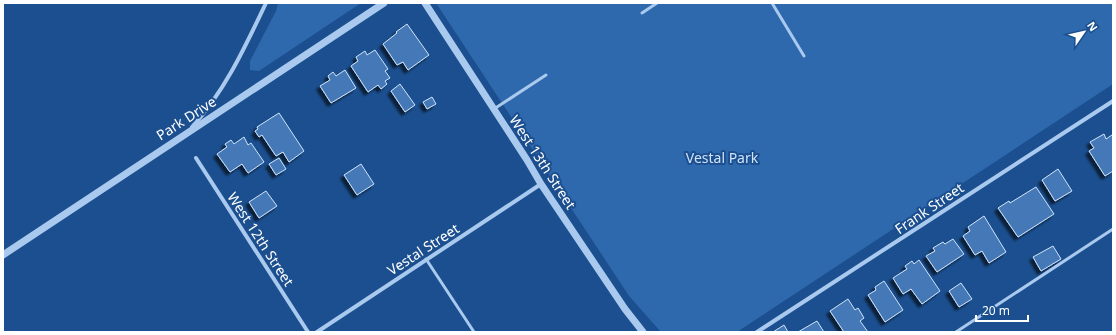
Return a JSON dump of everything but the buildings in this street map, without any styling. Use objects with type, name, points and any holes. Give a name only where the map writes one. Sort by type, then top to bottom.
[{"type":"street","points":[[185,135],[224,86],[266,3]]},
{"type":"street","name":"Park Drive","points":[[3,255],[384,3]]},
{"type":"street","name":"West 13th Street","points":[[425,3],[541,184],[625,309],[643,332]]},
{"type":"street","name":"Frank Street","points":[[757,332],[869,261],[1113,101]]},
{"type":"street","name":"West 12th Street","points":[[196,158],[308,332]]},
{"type":"street","name":"Vestal Street","points":[[318,332],[541,184]]},
{"type":"lane","points":[[642,13],[657,3]]},
{"type":"lane","points":[[772,3],[804,56]]},
{"type":"lane","points":[[494,109],[546,75]]},
{"type":"lane","points":[[956,332],[1113,229]]},
{"type":"lane","points":[[426,259],[474,332]]},
{"type":"green space","points":[[278,3],[361,3],[259,71],[250,70],[250,61],[276,11]]},
{"type":"green space","name":"Vestal Park","points":[[436,3],[1113,3],[1113,84],[737,332],[661,332],[629,296]]}]
